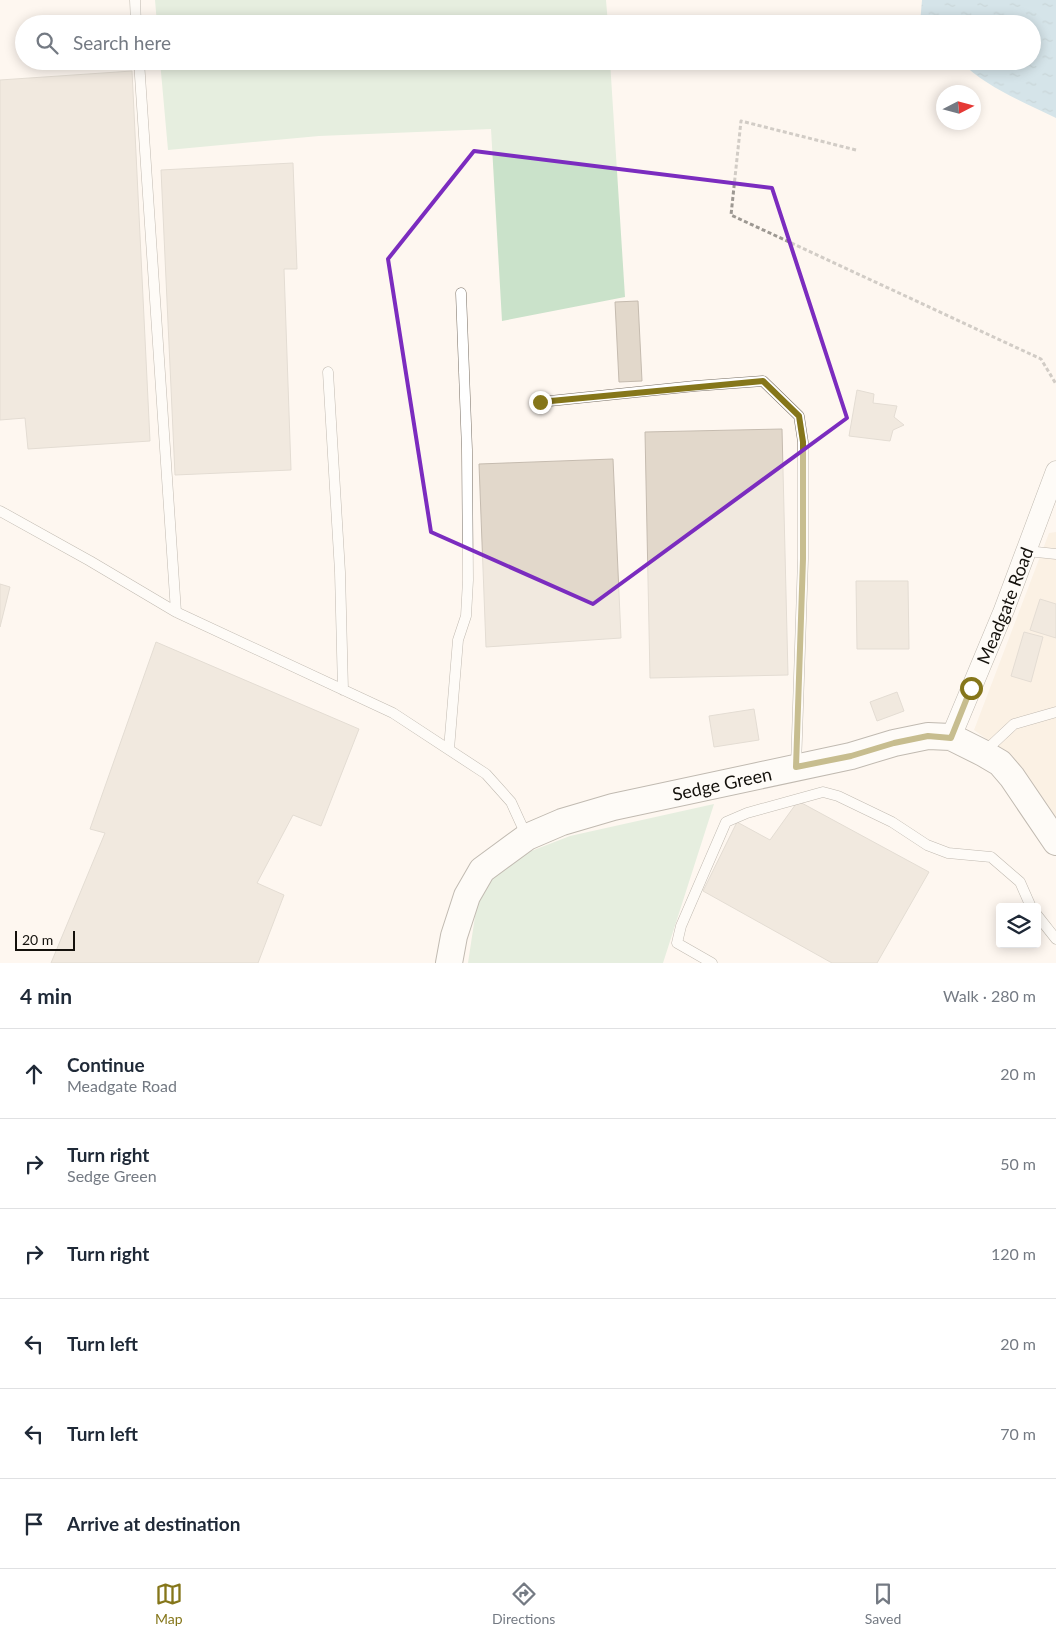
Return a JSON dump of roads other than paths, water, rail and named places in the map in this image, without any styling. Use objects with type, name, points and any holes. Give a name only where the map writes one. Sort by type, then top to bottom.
[{"type":"street","name":"Meadgate Road","points":[[951,738],[1004,610],[1056,471]]},
{"type":"street","name":"Sedge Green","points":[[449,963],[454,936],[467,896],[482,870],[527,837],[562,822],[613,806],[851,756],[894,743],[928,736],[951,738],[1000,763],[1012,777],[1056,842]]},
{"type":"lane","points":[[134,0],[135,15]]},
{"type":"lane","points":[[140,70],[176,612]]},
{"type":"lane","points":[[449,749],[458,640],[466,616],[468,580],[467,450],[461,293]]},
{"type":"lane","points":[[328,372],[340,572],[344,690]]},
{"type":"lane","points":[[540,402],[763,381],[799,416],[803,442],[803,549],[796,767]]},
{"type":"lane","points":[[0,511],[176,612],[393,713],[486,774],[510,802],[527,837]]},
{"type":"lane","points":[[1027,551],[1056,554]]},
{"type":"lane","points":[[983,753],[1014,724],[1056,712]]},
{"type":"lane","points":[[712,963],[677,943],[681,926],[726,822],[746,814],[823,792],[838,796],[892,822],[927,845],[948,853],[990,857],[1020,882],[1029,903]]},
{"type":"lane","points":[[1041,920],[1056,939]]},
{"type":"water","points":[[922,0],[1056,0],[1056,118],[1018,100],[981,79],[970,70],[1041,70],[1041,15],[921,15]]}]
